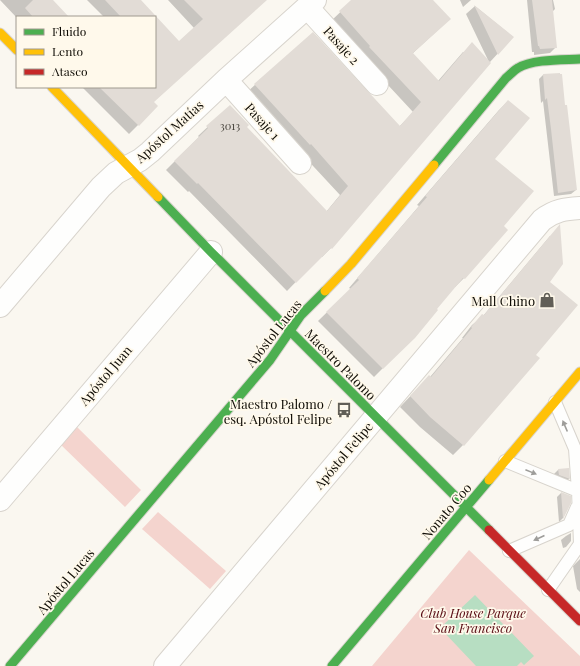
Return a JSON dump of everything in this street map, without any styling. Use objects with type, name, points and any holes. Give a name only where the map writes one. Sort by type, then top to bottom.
[{"type":"street","name":"Apóstol Matías","points":[[0,306],[101,187],[116,173],[140,160],[150,152],[226,80],[311,3]]},
{"type":"street","name":"Pasaje 2","points":[[311,3],[377,84]]},
{"type":"street","points":[[0,33],[16,49]]},
{"type":"street","name":"Apóstol Lucas","points":[[10,666],[270,360],[301,316],[351,264],[512,73],[518,68],[534,63],[580,58]]},
{"type":"street","name":"Pasaje 1","points":[[226,80],[300,163]]},
{"type":"street","name":"Maestro Palomo","points":[[53,88],[211,252],[580,622]]},
{"type":"street","name":"Apóstol Felipe","points":[[165,666],[542,220],[556,211],[580,208]]},
{"type":"street","name":"Apóstol Juan","points":[[0,500],[211,252]]},
{"type":"street","name":"Nonato Coo","points":[[332,666],[580,372]]},
{"type":"lane","points":[[548,590],[580,544],[579,493],[575,449],[555,402]]},
{"type":"lane","points":[[505,461],[558,482],[579,493]]},
{"type":"lane","points":[[510,551],[569,525],[579,493]]},
{"type":"green space","points":[[76,426],[141,490],[125,507],[60,444]]},
{"type":"green space","points":[[158,512],[226,571],[210,589],[142,529]]},
{"type":"green space","name":"Club House Parque San Francisco","points":[[469,550],[580,656],[580,666],[372,666]]},
{"type":"shaded area","points":[[475,595],[534,656],[524,665],[521,662],[517,666],[476,666],[440,628]]},
{"type":"building","points":[[33,0],[53,0],[68,16],[32,16],[25,8]]},
{"type":"building","points":[[105,0],[141,0],[156,16],[120,16]]},
{"type":"building","points":[[184,0],[267,0],[154,102],[158,106],[139,126],[100,88],[156,88],[156,16],[179,41],[203,19]]},
{"type":"building","points":[[351,0],[433,0],[451,19],[413,53],[439,81],[472,42],[491,63],[332,249],[331,248],[296,283],[198,183],[197,184],[174,161],[208,128],[206,126],[230,105],[249,125],[247,127],[327,211],[348,186],[311,144],[310,145],[254,84],[313,32],[400,126],[421,102],[369,47],[370,46],[339,11]]},
{"type":"building","points":[[532,0],[552,0],[557,48],[540,49],[538,46]]},
{"type":"building","points":[[474,5],[514,37],[498,55]]},
{"type":"building","points":[[543,74],[562,74],[565,105],[567,105],[577,190],[558,193],[547,98],[545,100]]},
{"type":"building","points":[[508,100],[530,118],[495,159],[534,191],[504,226],[508,230],[465,279],[463,278],[415,338],[383,369],[326,312],[359,280],[357,278]]},
{"type":"building","points":[[560,224],[563,264],[550,282],[578,305],[536,355],[540,358],[464,446],[430,417],[410,396],[429,375],[431,377],[472,328],[471,327],[482,314],[484,315]]},
{"type":"building","points":[[569,468],[570,479],[559,475],[558,469]]},
{"type":"building","points":[[561,492],[571,496],[571,503],[563,519]]},
{"type":"traffic: fast","points":[[434,165],[506,78],[516,69],[539,61],[580,59]]},
{"type":"traffic: fast","points":[[158,197],[489,530]]},
{"type":"traffic: fast","points":[[10,666],[270,360],[301,315],[325,291]]},
{"type":"traffic: fast","points":[[332,666],[489,480]]},
{"type":"traffic: slow","points":[[0,33],[16,49]]},
{"type":"traffic: slow","points":[[53,88],[158,197]]},
{"type":"traffic: slow","points":[[325,291],[351,264],[434,165]]},
{"type":"traffic: slow","points":[[489,480],[580,372]]},
{"type":"traffic: jam","points":[[489,530],[580,621]]},
{"type":"place","name":"Mall Chino","points":[[547,300]]},
{"type":"place","name":"Maestro Palomo / esq. Apóstol Felipe","points":[[344,410]]}]
